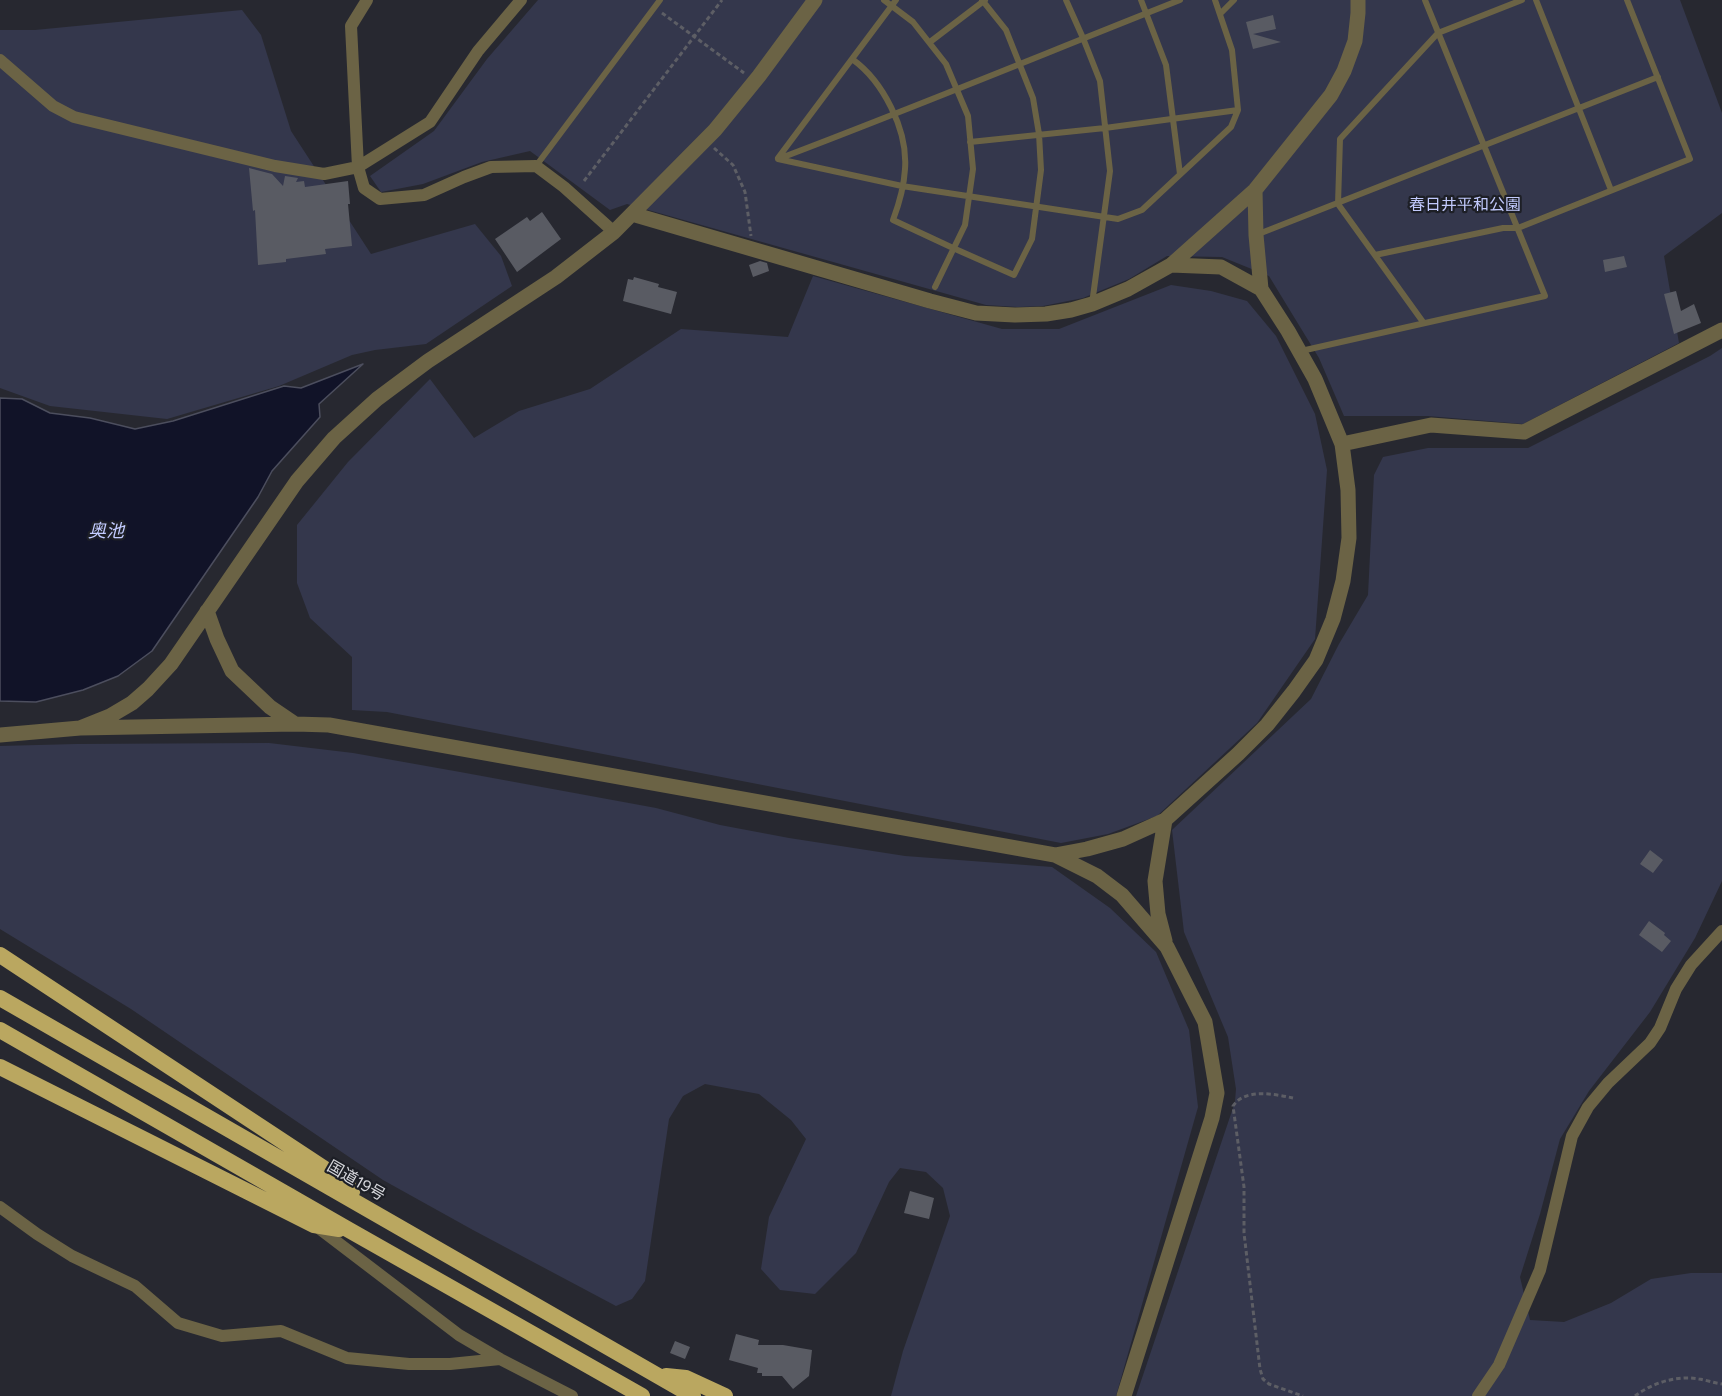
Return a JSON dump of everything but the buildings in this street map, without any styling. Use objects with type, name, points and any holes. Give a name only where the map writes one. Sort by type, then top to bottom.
[{"type":"highway","points":[[0,955],[346,1183],[360,1204]]},
{"type":"highway","name":"国道19号","points":[[0,998],[693,1396]]},
{"type":"highway","points":[[0,1030],[642,1396]]},
{"type":"highway","points":[[0,1067],[314,1225],[349,1230]]},
{"type":"highway","points":[[657,1375],[686,1378],[725,1396]]},
{"type":"street","points":[[367,0],[351,26],[358,167],[364,188],[380,200],[424,195],[491,167],[536,166],[614,231]]},
{"type":"street","points":[[0,60],[53,106],[74,117],[275,166],[324,174],[358,167],[430,122],[477,51],[521,0]]},
{"type":"street","points":[[80,728],[110,716],[132,703],[171,664],[297,481],[334,438],[376,399],[428,361],[556,277],[614,231],[715,130],[759,76],[814,0]]},
{"type":"street","points":[[632,214],[976,313],[1046,314],[1092,304],[1128,289],[1171,266],[1255,190],[1336,87],[1355,41],[1359,13],[1358,0]]},
{"type":"street","points":[[1055,855],[1087,849],[1123,838],[1165,820],[1267,725],[1316,660],[1334,619],[1343,581],[1349,538],[1348,490],[1342,444],[1315,379],[1261,288],[1255,190]]},
{"type":"street","points":[[1171,266],[1221,267],[1261,288]]},
{"type":"street","points":[[1342,444],[1431,425],[1524,432],[1722,330]]},
{"type":"street","points":[[207,611],[232,671],[270,708],[295,724]]},
{"type":"street","points":[[0,735],[80,728],[329,725],[1055,855],[1097,876],[1122,895],[1167,947]]},
{"type":"street","points":[[1124,1396],[1212,1118],[1217,1093],[1205,1022],[1167,947],[1158,914],[1155,880],[1165,820]]},
{"type":"street","points":[[1478,1396],[1499,1365],[1540,1270],[1572,1136],[1588,1107],[1608,1083],[1650,1043],[1660,1028],[1676,989],[1690,965],[1722,931]]},
{"type":"street","points":[[0,1207],[72,1256],[135,1286],[178,1323],[222,1336],[281,1331],[347,1358],[409,1364],[450,1364],[500,1359]]},
{"type":"street","points":[[314,1225],[459,1335],[568,1395]]},
{"type":"lane","points":[[536,166],[660,0]]},
{"type":"lane","points":[[884,0],[894,3],[913,22],[946,64],[968,116],[973,169],[965,225],[935,287]]},
{"type":"lane","points":[[1066,0],[1100,81],[1110,171],[1092,304]]},
{"type":"lane","points":[[1141,0],[1166,65],[1180,174]]},
{"type":"lane","points":[[778,159],[1180,0]]},
{"type":"lane","points":[[778,159],[902,186],[1118,219],[1142,210],[1231,127],[1238,110],[1233,50],[1215,0]]},
{"type":"lane","points":[[1220,14],[1234,0]]},
{"type":"lane","points":[[1300,351],[1545,296],[1425,0]]},
{"type":"lane","points":[[1423,322],[1338,204],[1340,138],[1438,33],[1521,0]]},
{"type":"lane","points":[[1536,0],[1611,190]]},
{"type":"lane","points":[[1375,255],[1503,228],[1518,228],[1690,159],[1627,0]]},
{"type":"lane","points":[[852,59],[864,68],[887,99],[901,135],[905,168],[899,204],[893,220],[1014,275],[1032,239],[1041,170],[1039,134],[1033,98],[1006,30],[983,1],[930,42]]},
{"type":"lane","points":[[778,159],[894,3]]},
{"type":"lane","points":[[1256,235],[1658,77]]},
{"type":"lane","points":[[970,142],[1173,120],[1238,110]]},
{"type":"path","points":[[584,181],[722,0]]},
{"type":"path","points":[[655,7],[745,74]]},
{"type":"path","points":[[1293,1098],[1277,1094],[1246,1095],[1238,1099],[1233,1106],[1244,1187],[1244,1233],[1260,1369],[1263,1379],[1269,1384],[1303,1396]]},
{"type":"path","points":[[1635,1396],[1647,1387],[1677,1378],[1698,1378],[1722,1384]]},
{"type":"green space","name":"春日井平和公園","points":[[538,0],[1680,0],[1722,113],[1722,213],[1664,256],[1679,343],[1523,424],[1428,416],[1344,416],[1319,358],[1269,276],[1222,257],[1167,256],[1129,279],[1083,298],[1043,306],[986,305],[627,204],[610,210],[530,151],[482,162],[423,184],[381,192],[370,176],[434,131],[487,59]]},
{"type":"green space","points":[[242,10],[261,35],[291,131],[371,254],[475,224],[501,256],[512,286],[426,344],[352,355],[279,386],[167,419],[50,406],[0,388],[0,30],[35,30]]},
{"type":"green space","points":[[813,276],[1002,329],[1059,329],[1171,285],[1211,291],[1247,301],[1276,336],[1315,414],[1327,470],[1315,639],[1257,723],[1157,816],[1108,834],[1061,843],[387,712],[352,710],[352,657],[310,618],[297,583],[297,525],[348,462],[430,379],[474,438],[519,411],[590,389],[681,329],[788,337]]},
{"type":"green space","points":[[1722,348],[1722,881],[1695,938],[1650,1012],[1589,1091],[1560,1139],[1520,1277],[1530,1320],[1564,1322],[1611,1303],[1651,1279],[1691,1273],[1722,1273],[1722,1396],[1136,1396],[1235,1102],[1236,1089],[1228,1037],[1184,932],[1172,830],[1311,699],[1339,644],[1368,595],[1374,475],[1383,457],[1428,448],[1528,448]]},
{"type":"green space","points":[[269,743],[353,753],[460,772],[656,808],[720,825],[789,838],[905,856],[1052,867],[1110,908],[1156,952],[1189,1030],[1198,1107],[1116,1396],[891,1396],[903,1351],[950,1216],[943,1188],[926,1172],[900,1168],[889,1182],[856,1253],[815,1294],[780,1290],[761,1269],[769,1217],[806,1139],[791,1120],[759,1094],[705,1084],[683,1096],[669,1119],[645,1281],[632,1299],[616,1306],[383,1180],[131,1009],[0,929],[0,746]]},
{"type":"water","name":"奥池","points":[[363,364],[319,404],[320,417],[272,471],[258,497],[152,651],[118,676],[83,690],[36,702],[0,701],[0,398],[22,399],[50,413],[90,418],[135,429],[173,421],[284,386],[301,388]]}]
